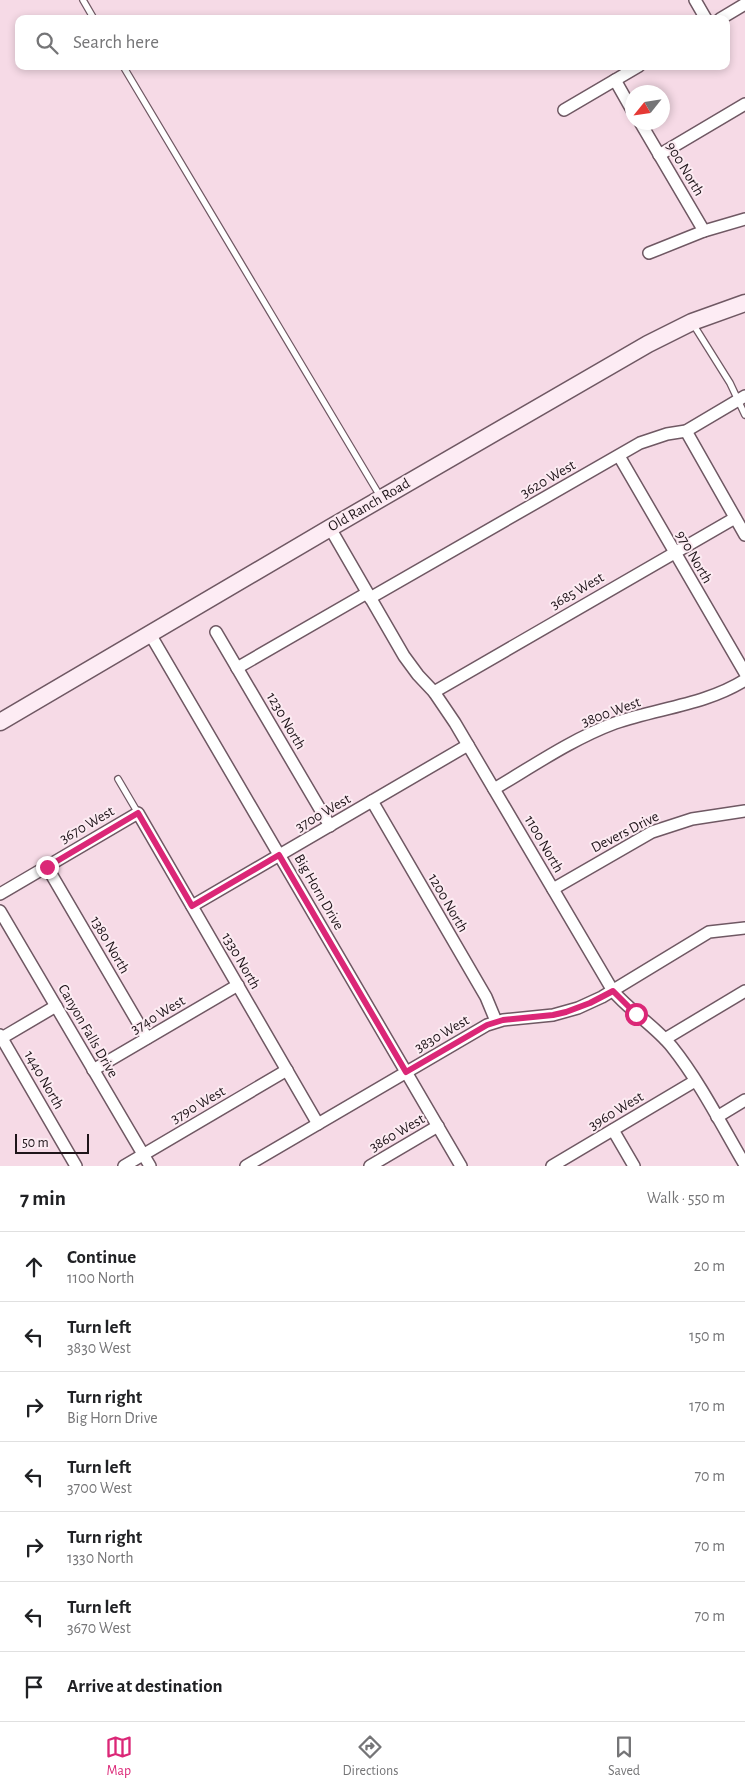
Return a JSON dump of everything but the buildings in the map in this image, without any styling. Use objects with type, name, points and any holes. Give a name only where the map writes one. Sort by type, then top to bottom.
[{"type":"street","points":[[696,0],[704,15]]},
{"type":"street","points":[[727,15],[745,4]]},
{"type":"street","points":[[564,110],[632,70]]},
{"type":"street","points":[[615,80],[625,98]]},
{"type":"street","points":[[659,155],[745,104]]},
{"type":"street","name":"900 North","points":[[645,130],[704,231]]},
{"type":"street","points":[[649,253],[704,231],[745,219]]},
{"type":"street","name":"Old Ranch Road","points":[[0,722],[381,498],[648,344],[692,322],[745,303]]},
{"type":"street","name":"3620 West","points":[[237,668],[640,443],[667,434],[686,431],[742,398]]},
{"type":"street","points":[[686,431],[745,535]]},
{"type":"street","name":"970 North","points":[[619,456],[745,673]]},
{"type":"street","name":"3685 West","points":[[434,692],[735,518]]},
{"type":"street","name":"1100 North","points":[[330,528],[411,667],[434,692],[468,745],[613,991],[665,1039],[696,1082],[745,1165]]},
{"type":"street","name":"1230 North","points":[[216,632],[330,826]]},
{"type":"street","name":"Big Horn Drive","points":[[150,634],[461,1166]]},
{"type":"street","name":"3800 West","points":[[494,789],[567,746],[602,728],[634,717],[713,696],[745,680]]},
{"type":"street","name":"3700 West","points":[[192,906],[468,745]]},
{"type":"street","name":"1200 North","points":[[372,801],[486,997],[496,1021]]},
{"type":"street","name":"Devers Drive","points":[[553,889],[652,832],[692,820],[745,811]]},
{"type":"street","name":"3670 West","points":[[0,894],[138,813]]},
{"type":"street","name":"1330 North","points":[[138,813],[318,1124]]},
{"type":"street","name":"1380 North","points":[[47,867],[147,1038]]},
{"type":"street","name":"Canyon Falls Drive","points":[[0,911],[150,1166]]},
{"type":"street","name":"3830 West","points":[[246,1166],[481,1028],[496,1021],[566,1012],[590,1003],[709,932],[745,928]]},
{"type":"street","name":"3740 West","points":[[93,1070],[238,985]]},
{"type":"street","points":[[665,1039],[745,991]]},
{"type":"street","points":[[1,1038],[56,1006]]},
{"type":"street","name":"1440 North","points":[[1,1038],[76,1166]]},
{"type":"street","name":"3790 West","points":[[124,1166],[287,1070]]},
{"type":"street","name":"3960 West","points":[[552,1166],[696,1082]]},
{"type":"street","points":[[717,1117],[745,1100]]},
{"type":"street","name":"3860 West","points":[[370,1166],[438,1126]]},
{"type":"street","points":[[613,1130],[634,1166]]},
{"type":"lane","points":[[83,0],[92,15]]},
{"type":"lane","points":[[125,70],[381,498]]},
{"type":"lane","points":[[692,322],[730,383],[742,398],[745,416]]},
{"type":"lane","points":[[118,778],[138,813]]},
{"type":"route","points":[[47,867],[138,813],[192,906],[279,855],[406,1072],[496,1021],[566,1012],[602,998],[613,991],[636,1014]]}]
